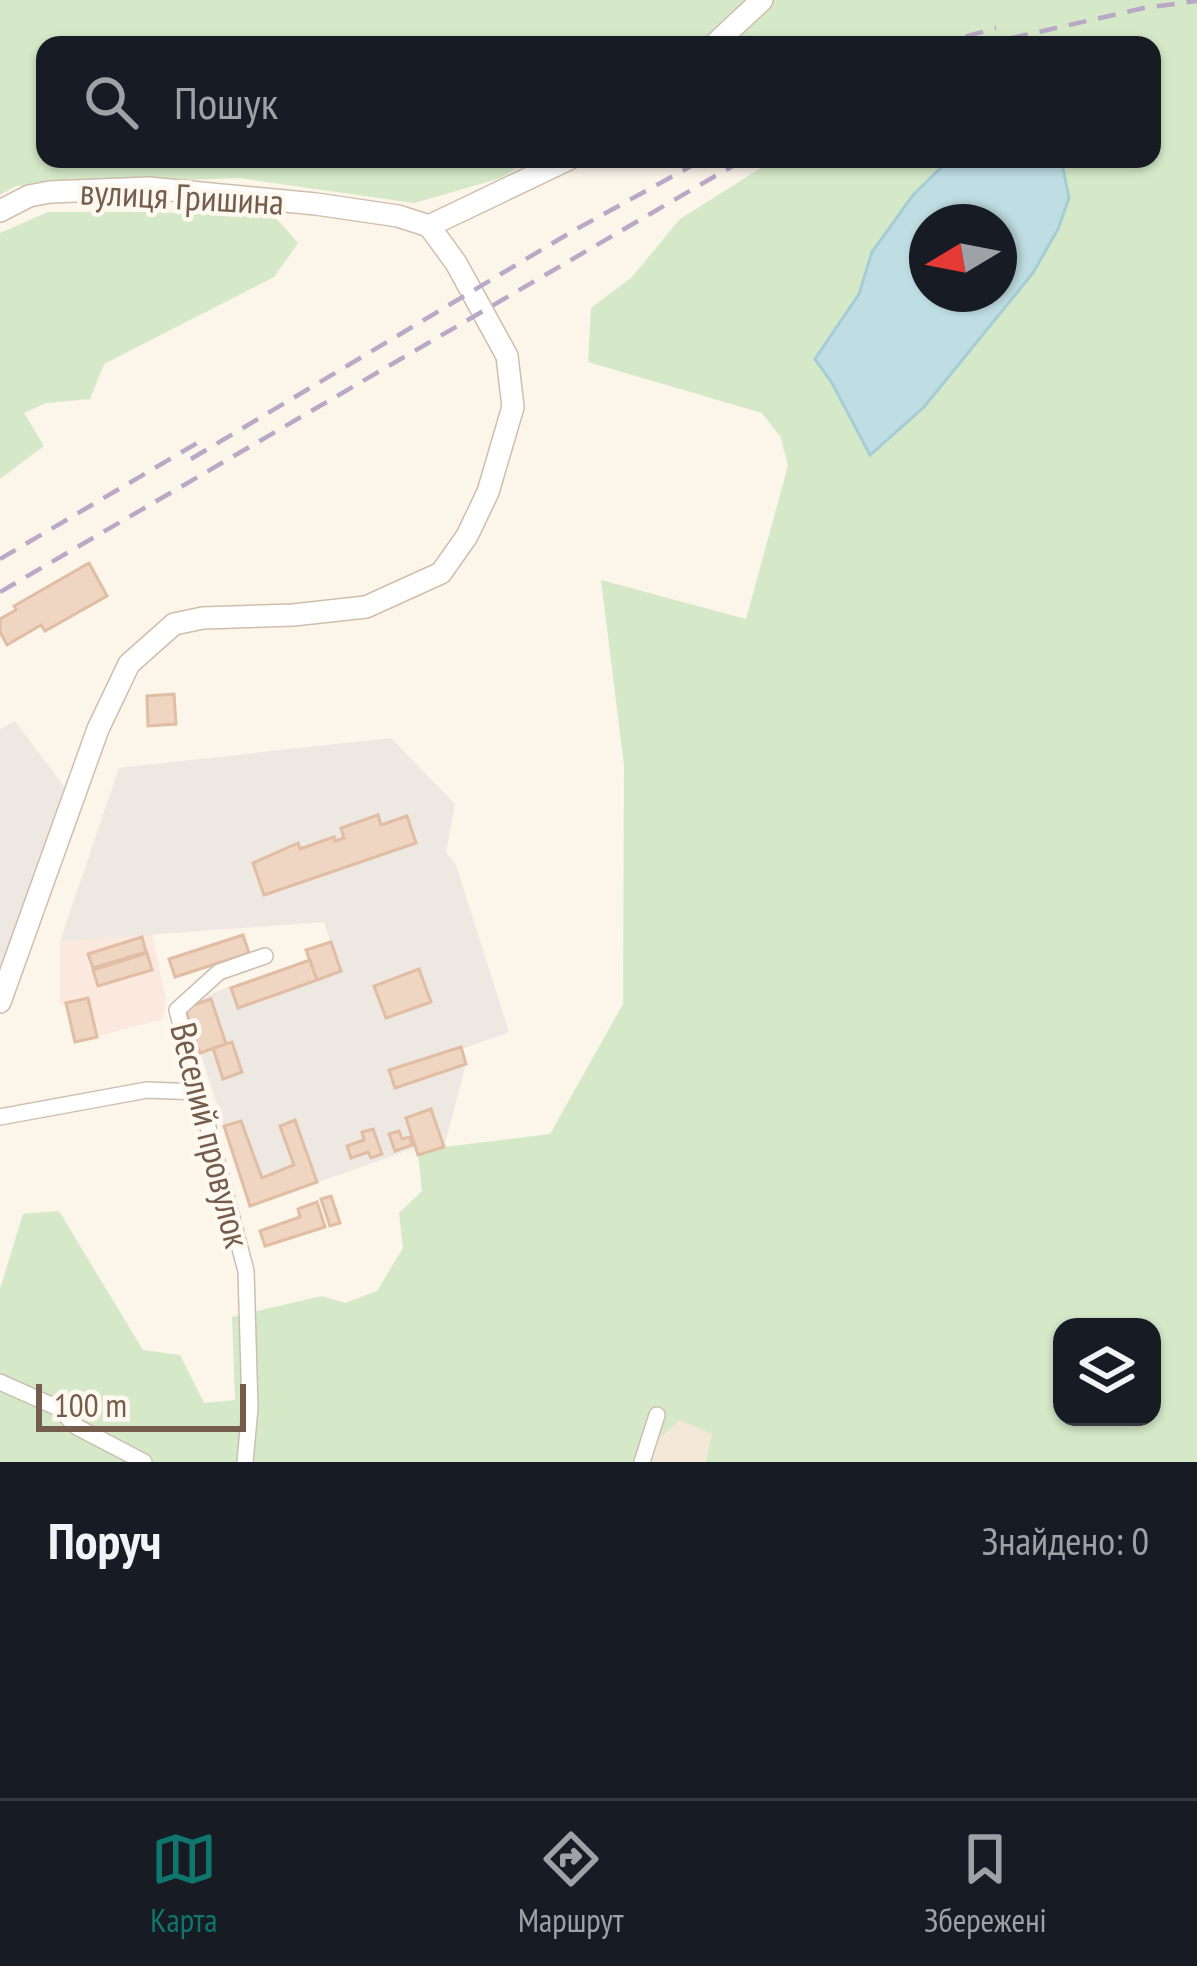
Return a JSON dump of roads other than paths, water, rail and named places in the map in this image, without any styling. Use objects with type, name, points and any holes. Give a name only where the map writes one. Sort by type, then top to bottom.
[{"type":"street","points":[[724,36],[762,0]]},
{"type":"street","points":[[0,1002],[98,729],[129,664],[152,640],[174,624],[203,618],[292,616],[367,607],[441,573],[467,536],[488,492],[513,407],[506,356],[473,292],[429,226],[550,168]]},
{"type":"street","name":"вулиця Гришина","points":[[0,211],[29,196],[50,192],[148,188],[398,215],[429,226]]},
{"type":"street","name":"Веселий провулок","points":[[245,1462],[250,1408],[246,1293],[238,1230],[178,1020],[179,1004],[219,972],[265,956]]},
{"type":"street","points":[[0,1117],[147,1090],[199,1092]]},
{"type":"street","points":[[0,1382],[47,1402],[91,1436],[144,1462]]},
{"type":"street","points":[[642,1462],[656,1415]]},
{"type":"water","points":[[941,168],[1063,168],[1069,198],[1058,229],[1017,293],[1017,204],[909,204],[909,312],[1001,312],[924,407],[870,455],[815,359],[859,294],[872,252],[913,195]]},
{"type":"railway","points":[[1021,36],[1197,1]]},
{"type":"railway","points":[[968,36],[996,28]]},
{"type":"railway","points":[[191,459],[688,168]]},
{"type":"railway","points":[[0,592],[729,168]]},
{"type":"railway","points":[[0,559],[204,439]]}]
